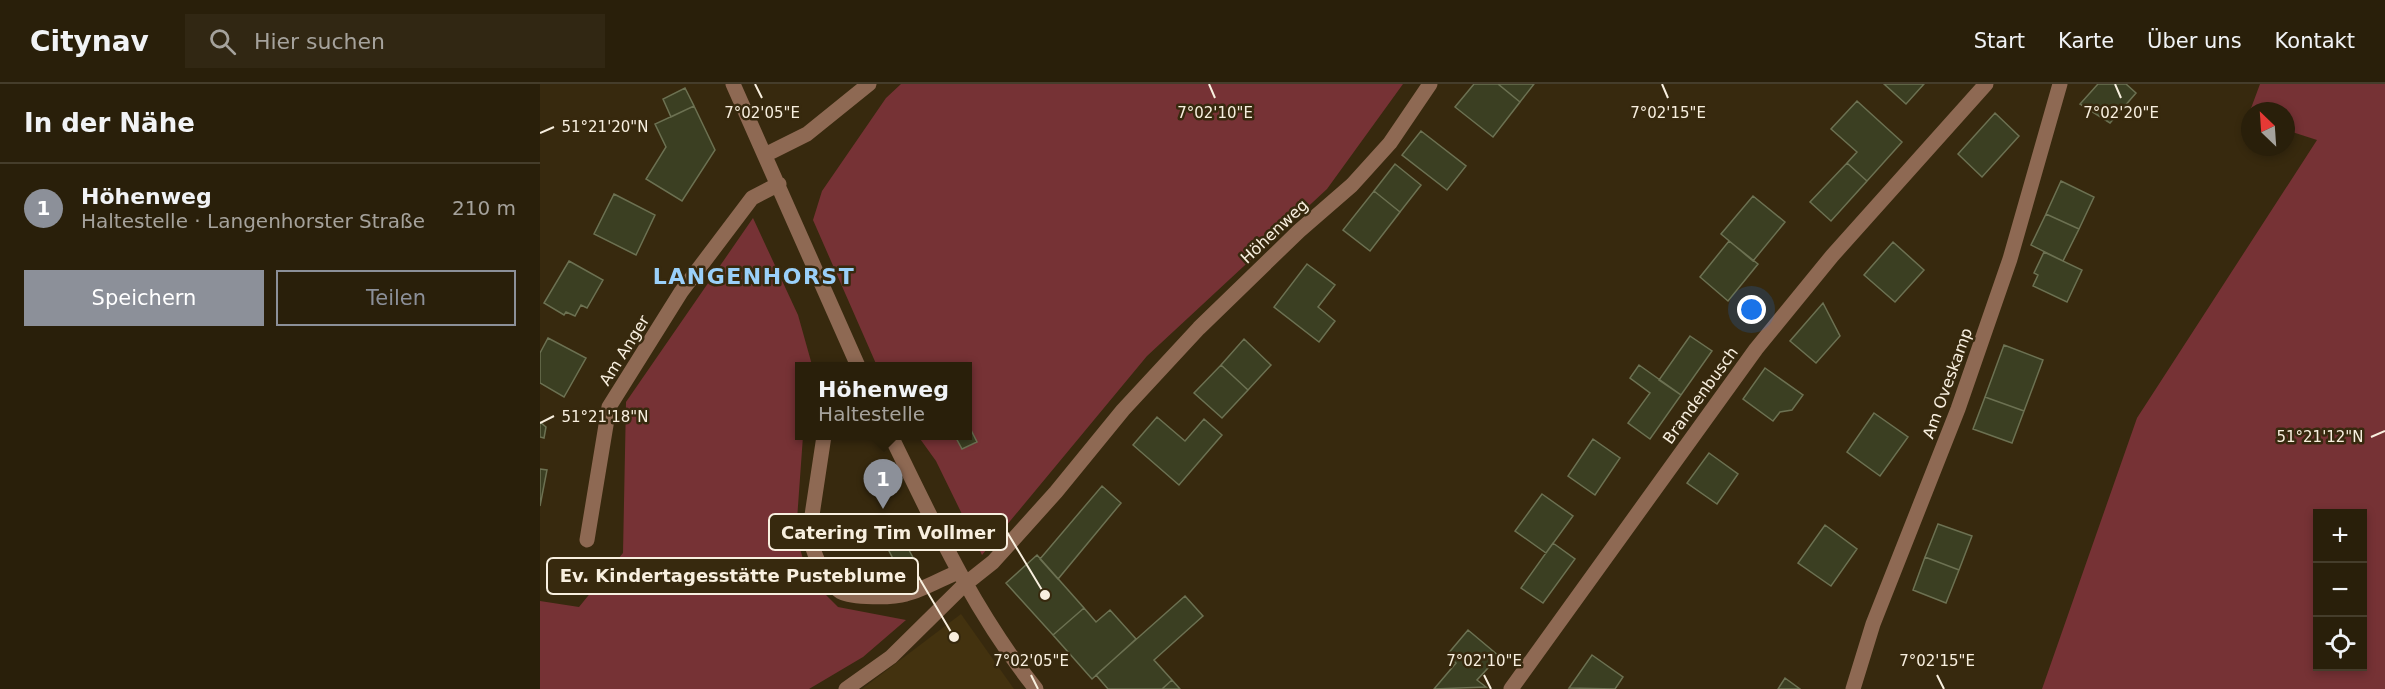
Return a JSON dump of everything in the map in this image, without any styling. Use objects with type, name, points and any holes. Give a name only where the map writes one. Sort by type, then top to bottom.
[{"type":"street","points":[[733,84],[856,362]]},
{"type":"street","points":[[765,155],[807,134],[869,84]]},
{"type":"street","name":"Höhenweg","points":[[961,578],[993,562],[1056,492],[1123,410],[1198,328],[1299,231],[1352,185],[1390,143],[1430,84]]},
{"type":"street","name":"Brandenbusch","points":[[1511,689],[1756,349],[1832,256],[1986,84]]},
{"type":"street","name":"Am Oveskamp","points":[[1853,689],[1873,624],[1958,409],[2010,259],[2060,84]]},
{"type":"street","name":"Am Anger","points":[[587,540],[609,407],[681,292],[752,198],[778,184]]},
{"type":"street","points":[[845,362],[850,351]]},
{"type":"street","points":[[823,440],[809,535],[813,551],[829,580],[842,592],[875,597],[906,594],[961,578]]},
{"type":"street","points":[[893,440],[961,578],[992,628],[1036,689]]},
{"type":"street","points":[[846,689],[891,657],[961,578]]},
{"type":"shaded area","points":[[901,84],[1403,84],[1327,189],[1147,356],[982,555],[936,461],[921,440],[972,440],[972,362],[875,362],[813,220],[822,191],[886,98]]},
{"type":"shaded area","points":[[2260,84],[2385,84],[2385,689],[2042,689],[2137,418],[2317,140],[2295,133],[2295,102],[2253,102]]},
{"type":"shaded area","points":[[753,218],[798,315],[811,362],[795,362],[795,440],[803,440],[796,534],[808,577],[838,607],[906,620],[863,657],[809,689],[540,689],[540,601],[579,607],[623,553],[626,402]]},
{"type":"shaded area","points":[[961,614],[1014,689],[862,689]]},
{"type":"building","points":[[1474,84],[1498,84],[1520,102],[1493,137],[1455,107]]},
{"type":"building","points":[[1498,84],[1534,84],[1520,102]]},
{"type":"building","points":[[1884,84],[1924,84],[1906,104]]},
{"type":"building","points":[[2098,84],[2126,84],[2136,93],[2110,123],[2080,104]]},
{"type":"building","points":[[685,88],[694,106],[671,117],[663,99]]},
{"type":"building","points":[[1857,101],[1902,142],[1867,181],[1847,163],[1857,152],[1831,129]]},
{"type":"building","points":[[694,106],[715,150],[682,201],[646,179],[666,147],[655,124]]},
{"type":"building","points":[[1995,113],[2019,136],[1982,177],[1958,154]]},
{"type":"building","points":[[1421,131],[1466,166],[1447,190],[1402,155]]},
{"type":"building","points":[[1847,163],[1867,181],[1831,221],[1810,202]]},
{"type":"building","points":[[1395,164],[1421,185],[1400,212],[1374,191]]},
{"type":"building","points":[[2061,181],[2094,197],[2079,229],[2046,214]]},
{"type":"building","points":[[1374,191],[1400,212],[1370,251],[1343,230]]},
{"type":"building","points":[[614,194],[655,215],[636,255],[594,234]]},
{"type":"building","points":[[1753,196],[1785,222],[1753,261],[1721,234]]},
{"type":"building","points":[[2046,214],[2079,229],[2063,261],[2031,245]]},
{"type":"building","points":[[1729,241],[1758,264],[1728,301],[1700,277]]},
{"type":"building","points":[[1893,242],[1924,270],[1895,302],[1864,275]]},
{"type":"building","points":[[2044,252],[2082,270],[2067,302],[2033,286],[2038,275],[2034,273]]},
{"type":"building","points":[[569,261],[603,280],[587,308],[581,305],[575,316],[566,312],[564,315],[544,303]]},
{"type":"building","points":[[1307,264],[1335,285],[1318,307],[1335,321],[1319,342],[1274,307]]},
{"type":"building","points":[[1823,303],[1840,336],[1816,363],[1790,341]]},
{"type":"building","points":[[1690,336],[1712,351],[1681,395],[1659,380]]},
{"type":"building","points":[[548,338],[586,358],[564,397],[540,383],[540,353]]},
{"type":"building","points":[[1244,339],[1271,365],[1248,390],[1221,365]]},
{"type":"building","points":[[2004,345],[2043,360],[2024,411],[1985,397]]},
{"type":"building","points":[[1221,365],[1248,390],[1222,418],[1194,393]]},
{"type":"building","points":[[1639,365],[1681,395],[1650,439],[1628,423],[1650,393],[1630,378]]},
{"type":"building","points":[[1765,368],[1803,395],[1792,410],[1780,412],[1773,421],[1743,399]]},
{"type":"building","points":[[1985,397],[2024,411],[2012,443],[1973,429]]},
{"type":"building","points":[[1874,413],[1908,437],[1880,476],[1847,452]]},
{"type":"building","points":[[1157,417],[1185,441],[1204,419],[1222,435],[1179,485],[1133,445]]},
{"type":"building","points":[[540,422],[546,427],[544,438],[540,437]]},
{"type":"building","points":[[972,432],[977,442],[962,449],[957,440],[972,440]]},
{"type":"building","points":[[1593,439],[1620,458],[1595,495],[1568,476]]},
{"type":"building","points":[[1709,453],[1738,474],[1717,504],[1687,483]]},
{"type":"building","points":[[540,469],[547,470],[540,506]]},
{"type":"building","points":[[1102,486],[1121,503],[1058,579],[1040,559]]},
{"type":"building","points":[[1542,494],[1573,516],[1546,553],[1515,531]]},
{"type":"building","points":[[1938,524],[1972,536],[1959,570],[1925,557]]},
{"type":"building","points":[[1825,525],[1857,549],[1831,586],[1798,563]]},
{"type":"building","points":[[904,541],[916,563],[900,572],[888,549]]},
{"type":"building","points":[[1553,543],[1575,559],[1543,603],[1521,588]]},
{"type":"building","points":[[1037,555],[1084,608],[1053,635],[1006,583]]},
{"type":"building","points":[[1925,557],[1959,570],[1946,603],[1913,590]]},
{"type":"building","points":[[1185,596],[1203,616],[1154,660],[1172,680],[1162,689],[1108,689],[1096,675]]},
{"type":"building","points":[[1084,608],[1096,622],[1110,610],[1136,639],[1092,679],[1053,635]]},
{"type":"building","points":[[1468,630],[1499,656],[1477,680],[1486,687],[1434,689],[1456,663],[1447,655]]},
{"type":"building","points":[[1592,655],[1623,677],[1615,689],[1569,688]]},
{"type":"building","points":[[1785,678],[1800,689],[1778,689]]},
{"type":"building","points":[[1172,680],[1180,689],[1162,689]]},
{"type":"place","name":"Höhenweg","points":[[883,509]]},
{"type":"place","name":"Catering Tim Vollmer","points":[[1045,595]]},
{"type":"place","name":"Ev. Kindertagesstätte Pusteblume","points":[[954,637]]},
{"type":"district","name":"LANGENHORST","points":[[754,276]]}]
